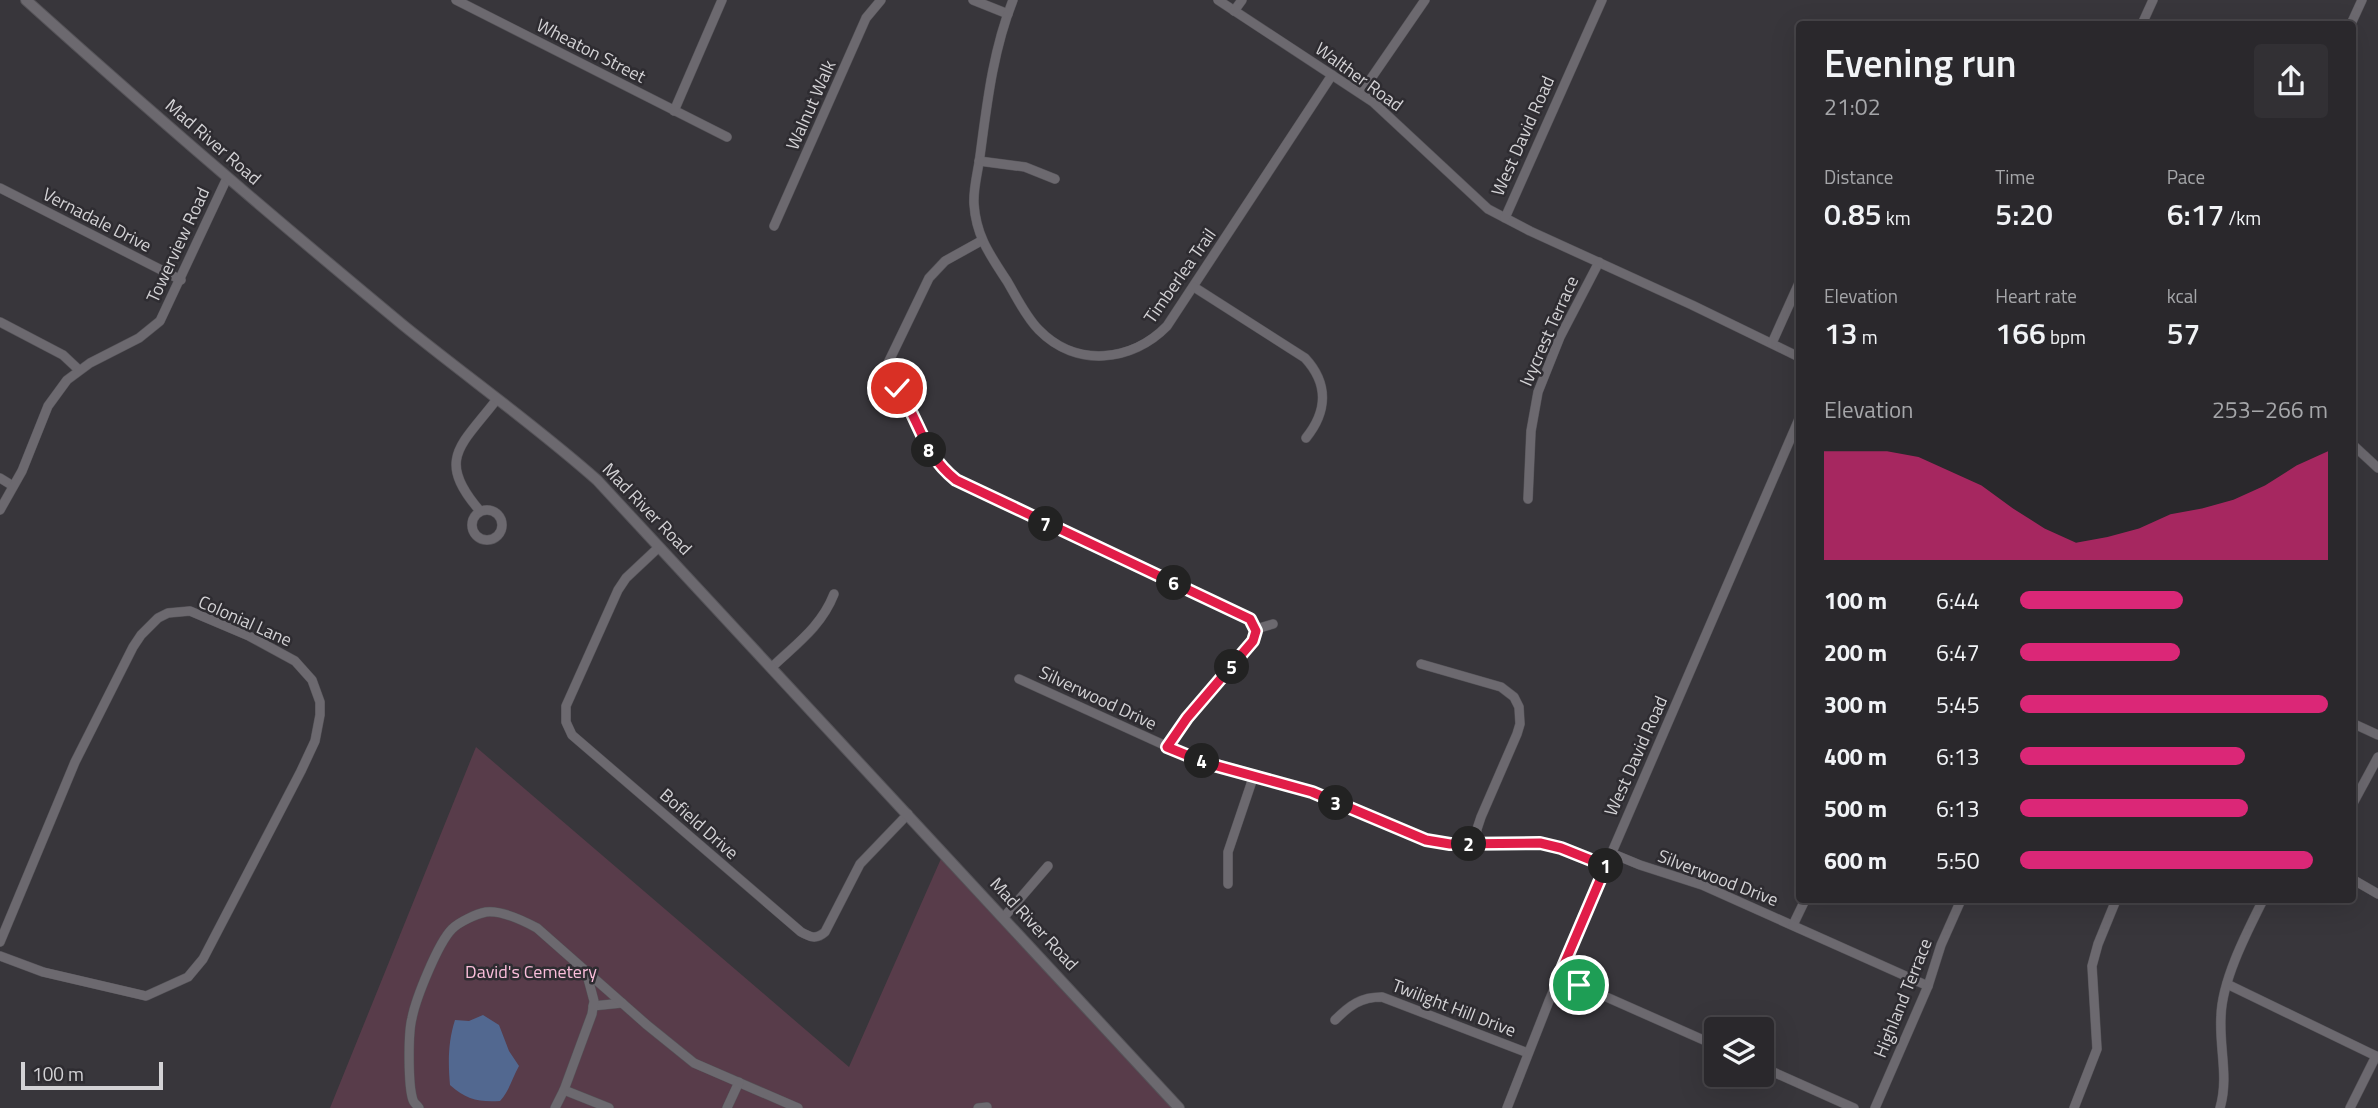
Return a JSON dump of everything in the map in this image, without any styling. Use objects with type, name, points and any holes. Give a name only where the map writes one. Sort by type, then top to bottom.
[{"type":"street","name":"Mad River Road","points":[[26,0],[228,177],[423,341],[586,470],[1179,1108]]},
{"type":"street","name":"Wheaton Street","points":[[456,0],[727,137]]},
{"type":"street","points":[[674,111],[722,0]]},
{"type":"street","name":"Walnut Walk","points":[[774,226],[866,18],[881,0]]},
{"type":"street","points":[[972,0],[1008,14]]},
{"type":"street","name":"Timberlea Trail","points":[[1013,0],[992,73],[979,161],[974,203],[981,241],[1040,331],[1051,341],[1080,354],[1115,356],[1145,345],[1167,326],[1332,75]]},
{"type":"street","name":"Walther Road","points":[[1218,0],[1361,93],[1390,116],[1476,200],[1504,218]]},
{"type":"street","points":[[1234,10],[1242,0]]},
{"type":"street","points":[[1361,93],[1425,0]]},
{"type":"street","name":"West David Road","points":[[1601,0],[1504,218],[1796,356]]},
{"type":"street","points":[[2147,21],[2153,0]]},
{"type":"street","points":[[2352,21],[2362,0]]},
{"type":"street","points":[[979,161],[1025,167],[1055,179]]},
{"type":"street","name":"Towerview Road","points":[[0,510],[22,471],[48,405],[67,380],[79,370],[139,338],[160,321],[228,177]]},
{"type":"street","name":"Vernadale Drive","points":[[0,188],[181,280]]},
{"type":"street","points":[[981,241],[945,261],[929,278],[887,368],[890,380],[906,400],[934,459],[951,476],[968,487],[1250,619],[1256,629],[1253,641],[1187,718],[1167,747]]},
{"type":"street","name":"Ivycrest Terrace","points":[[1528,499],[1531,431],[1536,399],[1560,337],[1599,262]]},
{"type":"street","points":[[1194,286],[1305,358],[1312,366],[1323,388],[1323,405],[1315,427],[1306,438]]},
{"type":"street","points":[[1772,344],[1796,291]]},
{"type":"street","points":[[0,323],[63,355],[79,370]]},
{"type":"street","points":[[480,511],[463,492],[455,462],[466,439],[496,399]]},
{"type":"street","name":"West David Road","points":[[1507,1108],[1611,853],[1796,426]]},
{"type":"street","points":[[2356,447],[2378,468]]},
{"type":"street","points":[[0,478],[13,486]]},
{"type":"street","name":"Bofield Drive","points":[[659,547],[626,578],[618,590],[566,706],[567,726],[581,745],[801,932],[816,937],[825,932],[860,864],[908,814]]},
{"type":"street","points":[[771,668],[818,624],[828,610],[834,594]]},
{"type":"street","name":"Colonial Lane","points":[[0,942],[75,762],[133,647],[151,623],[169,613],[198,613],[272,648],[303,668],[312,680],[320,702],[315,741],[203,959],[188,977],[146,996],[43,972],[0,956]]},
{"type":"street","points":[[1256,629],[1273,624]]},
{"type":"street","points":[[1421,664],[1501,687],[1514,697],[1519,707],[1520,724],[1481,817],[1476,843]]},
{"type":"street","name":"Silverwood Drive","points":[[1018,679],[1206,763],[1312,792],[1426,840],[1450,844],[1540,843],[1561,848],[1606,866]]},
{"type":"street","points":[[2356,725],[2378,735]]},
{"type":"street","points":[[2356,798],[2378,757]]},
{"type":"street","points":[[1228,884],[1228,852],[1254,775]]},
{"type":"street","name":"Silverwood Drive","points":[[1611,853],[1702,885],[1928,986]]},
{"type":"street","points":[[1004,917],[1048,866]]},
{"type":"street","points":[[2356,882],[2378,894]]},
{"type":"street","points":[[1793,925],[1804,903]]},
{"type":"street","name":"Highland Terrace","points":[[1875,1108],[1928,986],[1941,945],[1960,903]]},
{"type":"street","points":[[2074,1108],[2097,1049],[2092,966],[2115,903]]},
{"type":"street","points":[[2220,1108],[2225,1083],[2221,1015],[2227,984],[2262,903]]},
{"type":"street","points":[[419,1108],[413,1101],[410,1071],[411,1021],[416,1002],[442,943],[452,930],[464,921],[486,912],[523,921],[537,928],[694,1063],[798,1108]]},
{"type":"street","points":[[555,1108],[564,1090],[593,1006],[586,971]]},
{"type":"street","points":[[1559,976],[1704,1040]]},
{"type":"street","points":[[2227,984],[2377,1057],[2350,1108]]},
{"type":"street","name":"Twilight Hill Drive","points":[[1335,1020],[1360,999],[1382,996],[1528,1053]]},
{"type":"street","points":[[593,1006],[622,1003]]},
{"type":"street","points":[[1774,1072],[1854,1108]]},
{"type":"street","points":[[727,1108],[738,1082]]},
{"type":"street","points":[[564,1090],[608,1108]]},
{"type":"green space","name":"David's Cemetery","points":[[476,747],[849,1067],[944,852],[1179,1108],[330,1108]]},
{"type":"water","points":[[483,1015],[499,1025],[509,1051],[519,1066],[500,1101],[473,1099],[450,1085],[449,1052],[455,1020],[469,1021]]},
{"type":"route","points":[[897,388],[906,400],[934,459],[956,480],[1245,616],[1254,624],[1256,631],[1253,641],[1187,718],[1167,747],[1206,763],[1312,792],[1426,840],[1450,844],[1540,843],[1561,848],[1606,866],[1559,976],[1579,985]]}]
